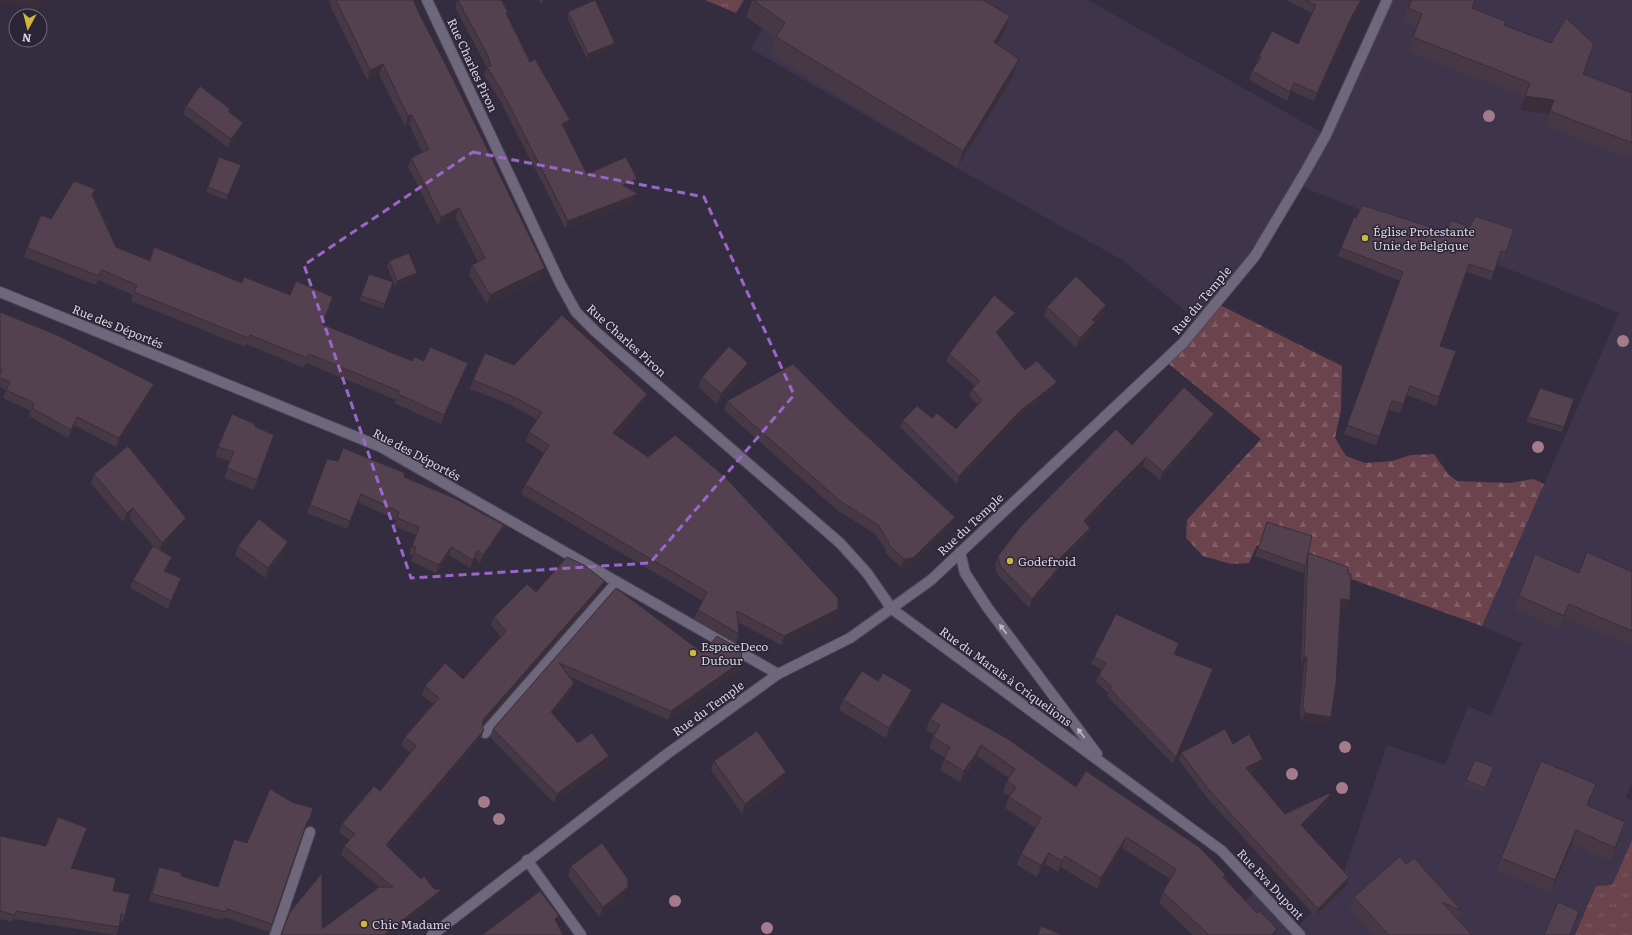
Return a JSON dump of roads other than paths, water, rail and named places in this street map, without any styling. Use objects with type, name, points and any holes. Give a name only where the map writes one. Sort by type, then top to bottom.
[{"type":"street","name":"Rue Charles Piron","points":[[427,0],[560,283],[576,312],[596,332],[840,543],[867,573],[892,609]]},
{"type":"street","name":"Rue du Temple","points":[[432,935],[527,860],[667,754],[778,674],[850,638],[931,580],[1183,342],[1255,256],[1326,135],[1387,0]]},
{"type":"street","name":"Rue des Déportés","points":[[0,292],[380,447],[778,674]]},
{"type":"street","name":"Rue du Marais à Criquelions","points":[[960,552],[965,573],[987,607],[1104,764]]},
{"type":"street","points":[[484,733],[617,582]]},
{"type":"street","name":"Rue du Marais à Criquelions","points":[[892,609],[1222,851]]},
{"type":"street","points":[[275,935],[310,832]]},
{"type":"street","name":"Rue Eva Dupont","points":[[1222,851],[1300,935]]},
{"type":"street","points":[[527,860],[581,935]]},
{"type":"place","name":"Église Protestante Unie de Belgique","points":[[1365,238]]},
{"type":"place","name":"Godefroid","points":[[1010,561]]},
{"type":"place","name":"EspaceDeco Dufour","points":[[693,653]]},
{"type":"place","name":"Chic Madame","points":[[364,924]]}]
